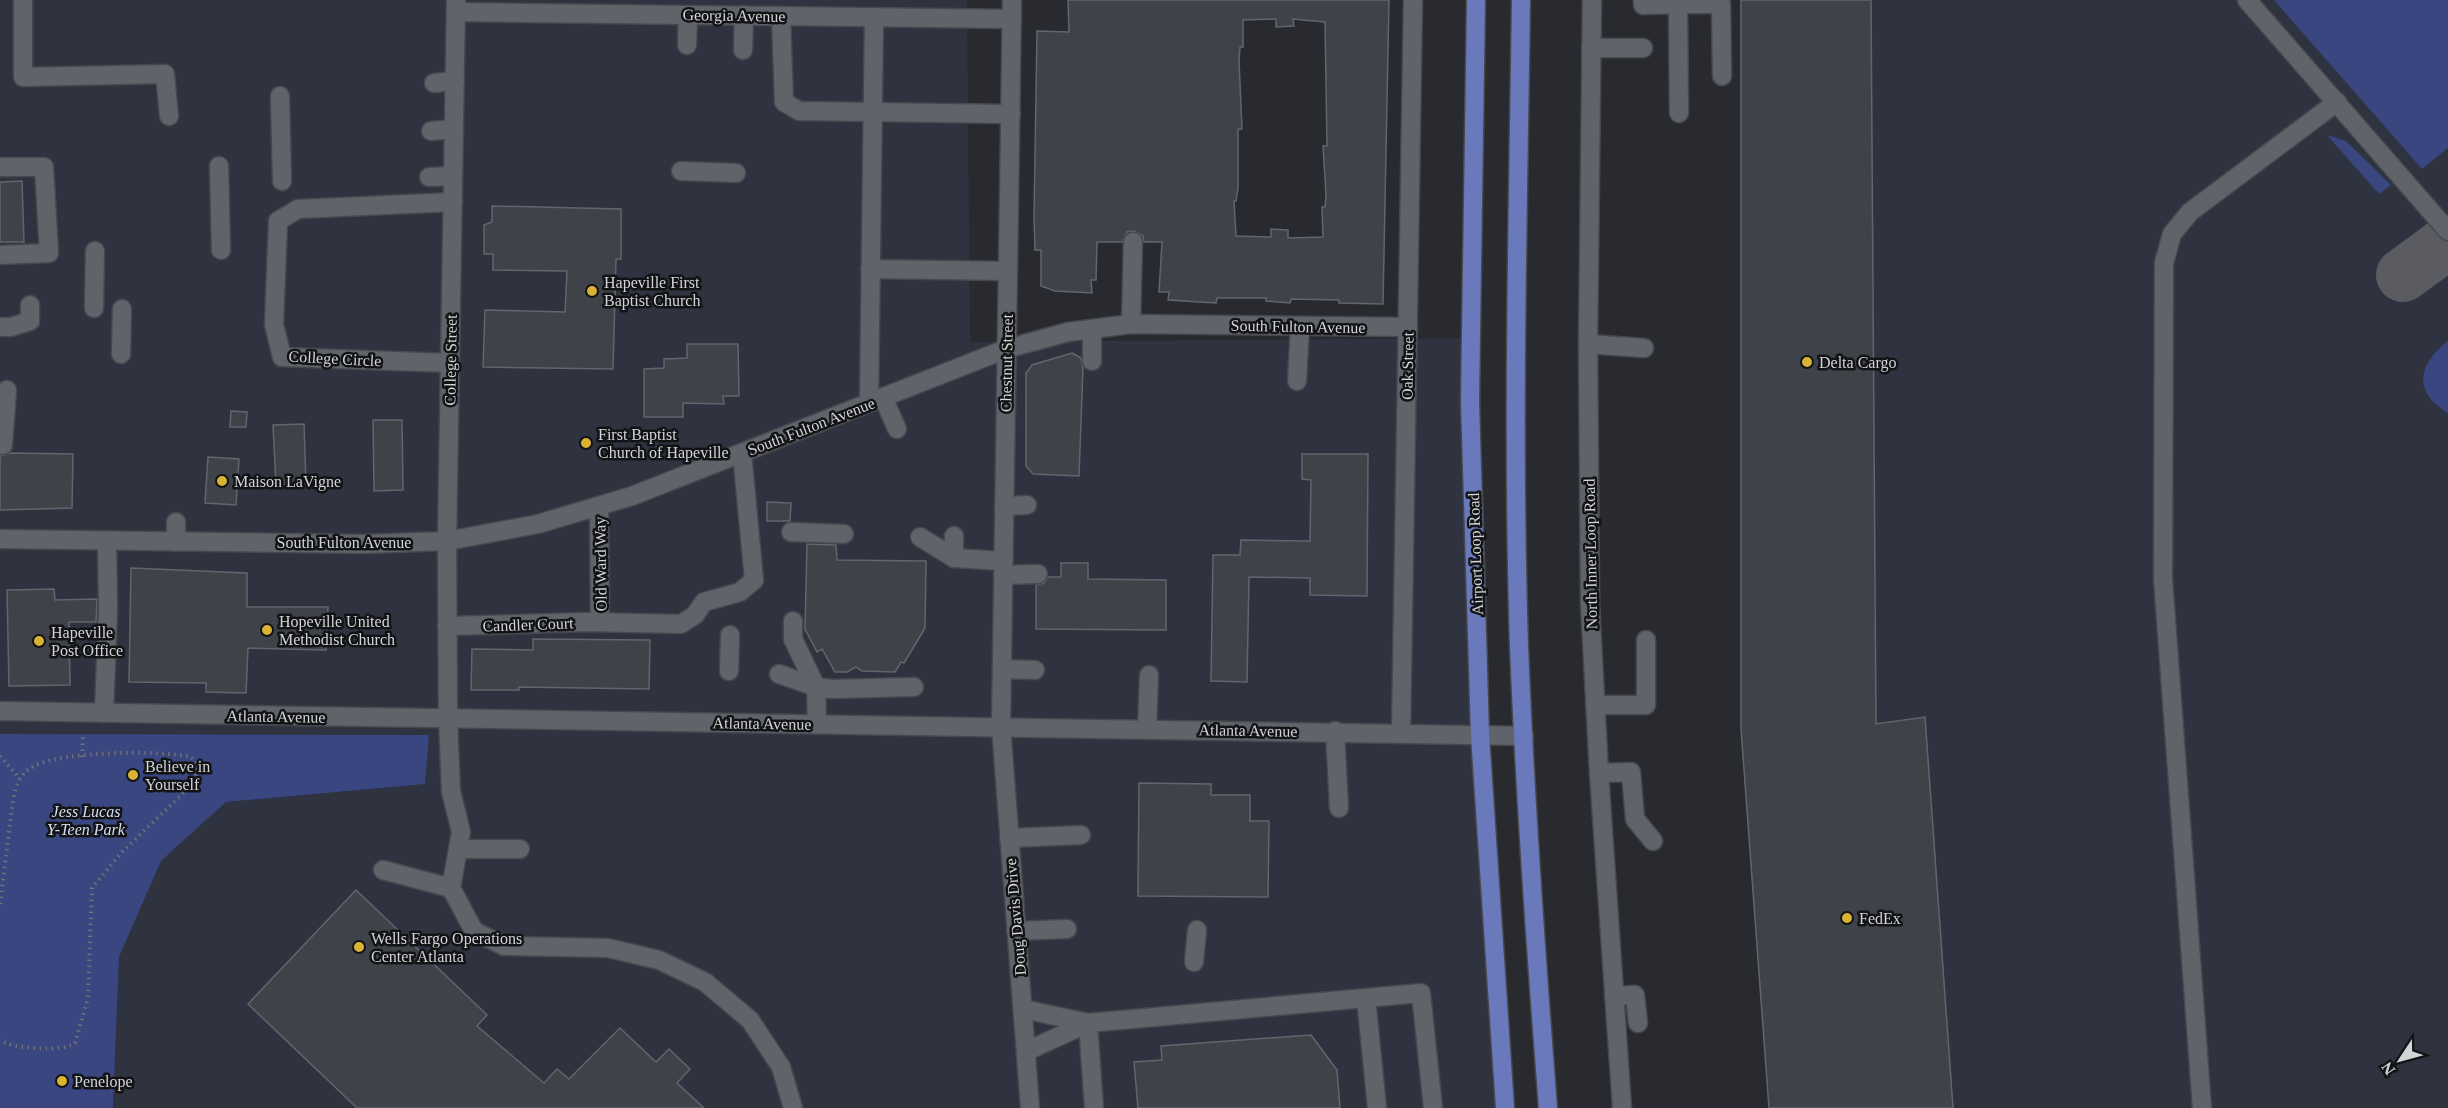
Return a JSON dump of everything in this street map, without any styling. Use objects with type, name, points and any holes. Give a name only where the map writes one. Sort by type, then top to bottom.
[{"type":"main road","name":"Airport Loop Road","points":[[1476,0],[1470,401],[1480,735],[1504,1108]]},
{"type":"main road","points":[[1521,0],[1516,357],[1519,645],[1535,946],[1548,1108]]},
{"type":"street","points":[[23,0],[23,77],[165,74],[169,116]]},
{"type":"street","name":"Chestnut Street","points":[[1001,726],[1012,0]]},
{"type":"street","name":"Oak Street","points":[[1401,733],[1413,0]]},
{"type":"street","name":"North Inner Loop Road","points":[[1592,0],[1588,344],[1590,603],[1622,1108]]},
{"type":"street","points":[[1643,0],[1643,5],[1721,4],[1722,76]]},
{"type":"street","points":[[2247,0],[2448,231]]},
{"type":"street","points":[[1678,4],[1678,113]]},
{"type":"street","name":"Georgia Avenue","points":[[456,6],[688,15],[874,17],[916,9],[1012,19]]},
{"type":"street","name":"College Street","points":[[451,888],[461,832],[451,791],[447,626],[456,6]]},
{"type":"street","points":[[687,45],[688,15]]},
{"type":"street","points":[[743,50],[744,15]]},
{"type":"street","points":[[781,16],[784,102],[799,111],[1011,114]]},
{"type":"street","points":[[874,17],[870,269],[876,400],[897,429]]},
{"type":"street","points":[[1591,48],[1643,48]]},
{"type":"street","points":[[434,83],[454,81]]},
{"type":"street","points":[[280,96],[282,181]]},
{"type":"street","points":[[2202,1108],[2163,579],[2164,264],[2172,234],[2190,212],[2337,102]]},
{"type":"street","points":[[431,131],[454,129]]},
{"type":"street","points":[[219,165],[221,250]]},
{"type":"street","points":[[0,168],[44,167],[48,253],[0,255]]},
{"type":"street","points":[[681,171],[736,173]]},
{"type":"street","points":[[429,177],[453,176]]},
{"type":"street","name":"College Circle","points":[[450,363],[282,357],[273,325],[279,221],[298,209],[453,202]]},
{"type":"street","points":[[1131,324],[1133,242]]},
{"type":"street","points":[[94,308],[95,251]]},
{"type":"street","points":[[870,269],[1008,271]]},
{"type":"street","points":[[0,327],[11,327],[30,321],[30,305]]},
{"type":"street","points":[[121,354],[122,309]]},
{"type":"street","name":"South Fulton Avenue","points":[[0,539],[115,536],[176,542],[364,544],[447,541],[538,524],[632,496],[1006,349],[1068,332],[1131,324],[1408,327]]},
{"type":"street","points":[[1297,381],[1300,326]]},
{"type":"street","points":[[1092,329],[1092,361]]},
{"type":"street","points":[[1588,344],[1644,348]]},
{"type":"street","points":[[1,445],[7,390]]},
{"type":"street","name":"Candler Court","points":[[447,626],[600,622],[681,624],[695,615],[704,602],[740,592],[754,579],[742,453]]},
{"type":"street","points":[[1004,506],[1027,505]]},
{"type":"street","name":"Old Ward Way","points":[[599,506],[600,622]]},
{"type":"street","points":[[176,522],[176,542]]},
{"type":"street","points":[[790,532],[843,534]]},
{"type":"street","points":[[104,713],[108,608],[115,536]]},
{"type":"street","points":[[954,536],[954,558]]},
{"type":"street","points":[[920,537],[954,558],[1038,574]]},
{"type":"street","points":[[792,621],[793,639],[816,687],[817,724]]},
{"type":"street","points":[[729,671],[730,635]]},
{"type":"street","points":[[1595,705],[1646,705],[1646,640]]},
{"type":"street","points":[[1002,669],[1035,670]]},
{"type":"street","points":[[779,674],[816,687],[914,687]]},
{"type":"street","points":[[1147,729],[1149,675]]},
{"type":"street","name":"Atlanta Avenue","points":[[0,711],[1147,729],[1272,723],[1335,732],[1524,736]]},
{"type":"street","name":"Doug Davis Drive","points":[[1001,726],[1030,1108]]},
{"type":"street","points":[[1335,732],[1339,808]]},
{"type":"street","points":[[1599,773],[1631,772],[1635,819],[1653,841]]},
{"type":"street","points":[[1009,838],[1081,835]]},
{"type":"street","points":[[458,849],[520,849]]},
{"type":"street","points":[[383,870],[451,888],[474,931],[504,946],[608,948],[659,960],[705,982],[750,1020],[781,1067],[794,1108]]},
{"type":"street","points":[[1016,931],[1067,929]]},
{"type":"street","points":[[1194,962],[1197,930]]},
{"type":"street","points":[[1023,1009],[1088,1023],[1421,993],[1433,1108]]},
{"type":"street","points":[[1614,996],[1635,995],[1638,1023]]},
{"type":"street","points":[[1366,998],[1377,1108]]},
{"type":"street","points":[[1027,1051],[1088,1023]]},
{"type":"street","points":[[1088,1023],[1094,1108]]},
{"type":"path","points":[[81,757],[83,734]]},
{"type":"path","points":[[0,904],[13,800],[20,779],[27,771],[44,762],[81,757],[146,753],[191,757],[198,772],[196,781],[122,852],[92,888],[88,998],[75,1043],[60,1048],[9,1045],[0,1040]]},
{"type":"path","points":[[0,756],[20,779]]},
{"type":"shaded area","points":[[0,0],[967,0],[970,342],[1481,338],[1482,670],[1505,1108],[113,1108],[119,957],[161,861],[226,802],[425,784],[429,735],[0,734]]},
{"type":"shaded area","points":[[1740,0],[2448,0],[2448,1108],[1769,1108],[1741,729]]},
{"type":"green space","points":[[2274,0],[2448,0],[2448,148],[2422,169]]},
{"type":"green space","points":[[2327,135],[2346,141],[2391,185],[2379,194]]},
{"type":"green space","points":[[2448,341],[2448,413],[2436,405],[2429,396],[2424,387],[2423,378],[2430,359]]},
{"type":"green space","name":"Jess Lucas Y-Teen Park","points":[[0,734],[429,735],[425,784],[226,802],[161,861],[119,957],[113,1108],[0,1108]]},
{"type":"building","points":[[1068,0],[1389,0],[1383,304],[1291,299],[1290,303],[1266,301],[1266,298],[1217,298],[1216,303],[1168,300],[1169,292],[1159,292],[1162,242],[1144,242],[1143,236],[1134,231],[1127,232],[1122,242],[1097,242],[1096,280],[1091,280],[1092,293],[1055,291],[1041,286],[1041,250],[1035,250],[1034,217],[1037,31],[1069,32]],"holes":[[[1276,19],[1276,27],[1294,26],[1293,19],[1325,22],[1327,146],[1323,146],[1326,195],[1325,207],[1322,207],[1323,237],[1288,238],[1288,230],[1271,229],[1271,237],[1236,236],[1234,201],[1236,201],[1238,188],[1238,129],[1242,129],[1239,60],[1240,47],[1243,47],[1243,20]]]},
{"type":"building","points":[[1741,0],[1871,0],[1876,724],[1925,717],[1953,1108],[1769,1108],[1741,729]]},
{"type":"building","points":[[22,181],[24,242],[0,242],[0,182]]},
{"type":"building","name":"Hapeville First Baptist Church","points":[[492,206],[621,209],[621,259],[616,259],[613,369],[483,367],[485,310],[565,312],[567,271],[493,270],[493,254],[484,254],[484,225],[492,222]]},
{"type":"building","points":[[687,344],[738,344],[739,396],[723,396],[724,404],[683,403],[683,417],[644,417],[644,369],[664,368],[664,359],[687,358]]},
{"type":"building","points":[[1072,353],[1081,358],[1083,368],[1079,476],[1033,474],[1026,466],[1026,373],[1032,365]]},
{"type":"building","points":[[231,411],[247,412],[246,427],[230,427]]},
{"type":"building","points":[[373,420],[402,420],[403,490],[374,491]]},
{"type":"building","points":[[304,424],[306,484],[276,485],[273,425]]},
{"type":"building","points":[[10,453],[73,454],[72,508],[0,510],[0,456]]},
{"type":"building","points":[[1302,454],[1368,454],[1367,596],[1310,595],[1310,578],[1249,577],[1247,682],[1211,681],[1213,555],[1240,555],[1241,540],[1310,541],[1311,480],[1302,479]]},
{"type":"building","name":"Maison LaVigne","points":[[208,457],[239,459],[236,505],[205,503]]},
{"type":"building","points":[[767,502],[791,503],[790,521],[767,521]]},
{"type":"building","points":[[807,544],[836,545],[837,560],[926,561],[925,628],[904,663],[901,662],[895,672],[862,671],[856,667],[847,672],[835,672],[822,649],[817,652],[805,629]]},
{"type":"building","points":[[1061,563],[1088,563],[1088,579],[1166,580],[1166,630],[1036,629],[1036,585],[1044,583],[1048,577],[1061,577]]},
{"type":"building","name":"Hopeville United Methodist Church","points":[[131,568],[247,573],[247,607],[328,607],[326,650],[248,648],[246,693],[206,692],[206,683],[129,682]]},
{"type":"building","name":"Hapeville Post Office","points":[[54,589],[55,600],[97,599],[96,622],[69,622],[70,685],[9,686],[7,590]]},
{"type":"building","points":[[533,639],[650,640],[649,689],[519,687],[519,690],[471,690],[472,649],[533,650]]},
{"type":"building","points":[[1139,783],[1211,784],[1211,795],[1250,795],[1250,821],[1269,821],[1268,897],[1138,896]]},
{"type":"building","name":"Wells Fargo Operations Center Atlanta","points":[[356,890],[487,1015],[477,1026],[544,1083],[557,1069],[569,1079],[620,1028],[656,1062],[669,1049],[690,1069],[677,1083],[704,1108],[357,1108],[248,1004]]},
{"type":"building","points":[[1311,1035],[1337,1070],[1340,1108],[1138,1108],[1134,1062],[1162,1060],[1161,1046]]},
{"type":"taxiway","points":[[2403,275],[2448,242]]},
{"type":"place","name":"Hapeville First Baptist Church","points":[[592,291]]},
{"type":"place","name":"Delta Cargo","points":[[1807,362]]},
{"type":"place","name":"First Baptist Church of Hapeville","points":[[586,443]]},
{"type":"place","name":"Maison LaVigne","points":[[222,481]]},
{"type":"place","name":"Hopeville United Methodist Church","points":[[267,630]]},
{"type":"place","name":"Hapeville Post Office","points":[[39,641]]},
{"type":"place","name":"Believe in Yourself","points":[[133,775]]},
{"type":"place","name":"FedEx","points":[[1847,918]]},
{"type":"place","name":"Wells Fargo Operations Center Atlanta","points":[[359,947]]},
{"type":"place","name":"Penelope","points":[[62,1081]]}]
